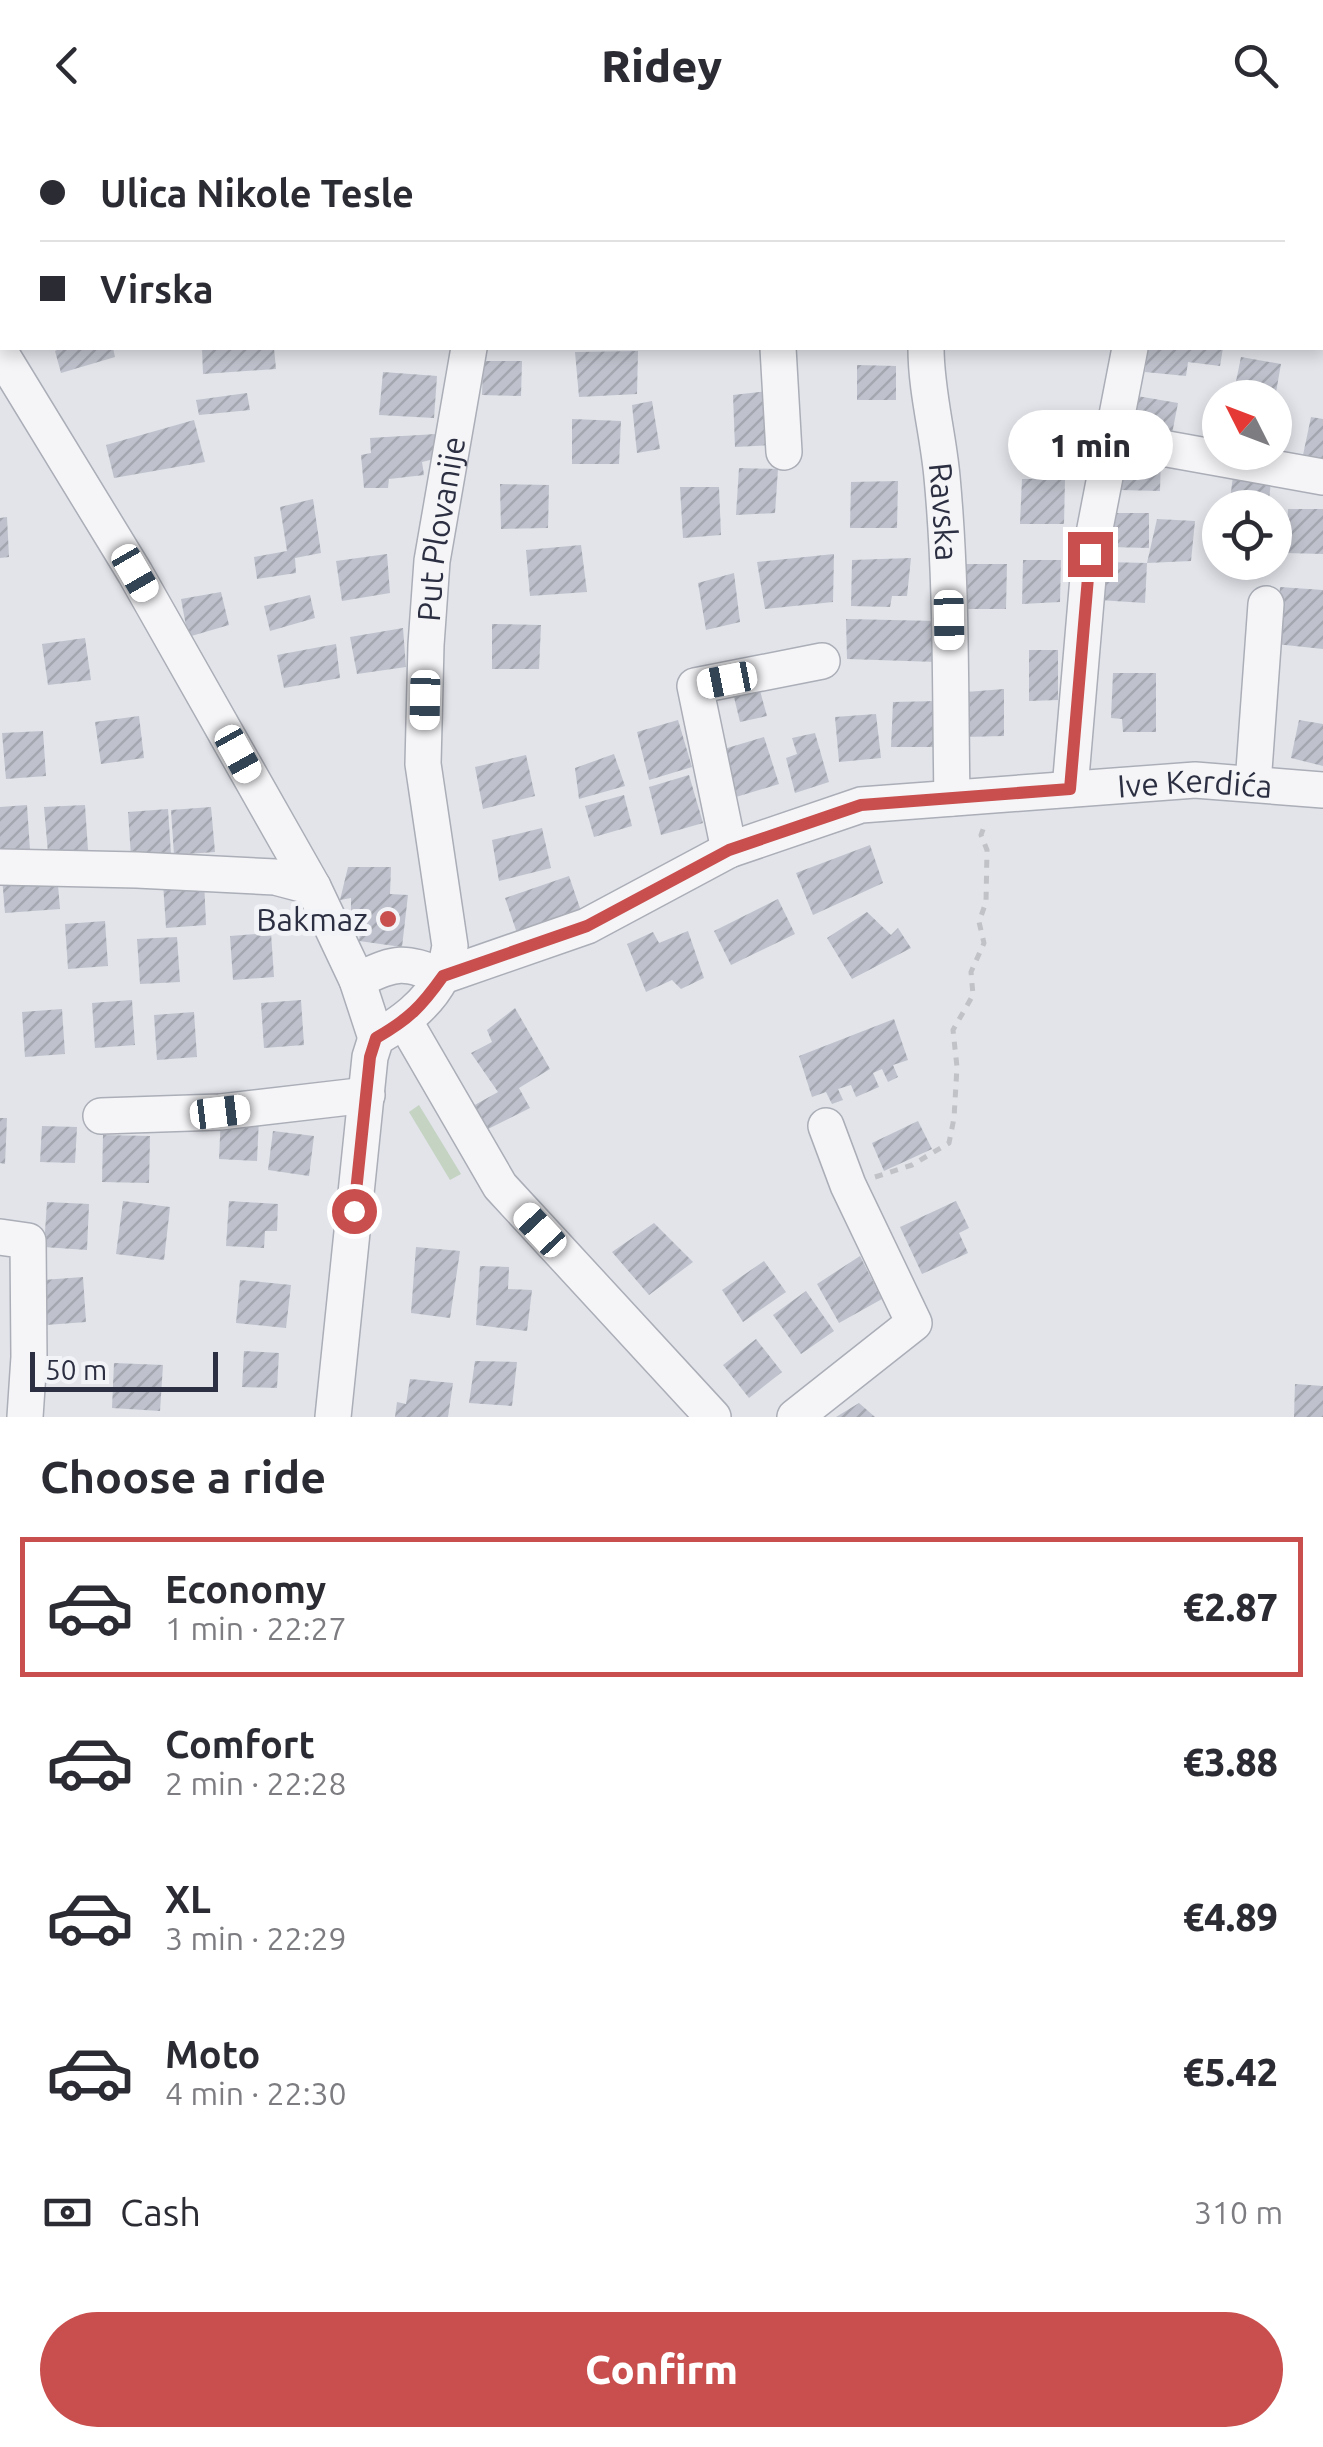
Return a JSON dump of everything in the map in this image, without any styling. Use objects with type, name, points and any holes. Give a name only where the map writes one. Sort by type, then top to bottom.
[{"type":"street","name":"Put Plovanije","points":[[443,976],[450,946],[424,764],[426,645],[432,561],[469,350]]},
{"type":"street","points":[[778,350],[784,452]]},
{"type":"street","name":"Ravska","points":[[926,350],[942,474],[948,566],[952,798]]},
{"type":"street","points":[[1070,789],[1090,554],[1130,350]]},
{"type":"street","points":[[0,352],[135,573],[314,887],[358,980],[390,1030],[500,1186],[713,1417]]},
{"type":"street","points":[[1112,439],[1323,477]]},
{"type":"street","points":[[1253,784],[1266,604]]},
{"type":"street","points":[[729,850],[695,686],[822,661]]},
{"type":"street","name":"Ive Kerdića","points":[[443,976],[587,926],[729,850],[861,805],[1195,780],[1323,790]]},
{"type":"street","points":[[0,867],[275,877],[314,887]]},
{"type":"street","points":[[333,1417],[370,1057],[390,1030],[429,996],[443,976],[398,964],[358,980]]},
{"type":"street","points":[[101,1116],[220,1112],[367,1095]]},
{"type":"street","points":[[795,1417],[914,1323],[848,1186],[826,1126]]},
{"type":"street","points":[[0,1237],[28,1241],[15,1355],[25,1417]]},
{"type":"path","points":[[848,1186],[912,1165],[949,1143],[957,1068],[953,1030],[973,995],[971,972],[984,943],[980,922],[986,902],[987,850],[981,835],[985,823]]},
{"type":"green space","points":[[419,1105],[461,1174],[450,1180],[409,1112]]},
{"type":"building","points":[[113,350],[115,357],[61,373],[55,351]]},
{"type":"building","points":[[202,350],[274,350],[276,369],[203,374]]},
{"type":"building","points":[[1148,350],[1223,350],[1220,366],[1188,362],[1186,376],[1145,372]]},
{"type":"building","points":[[638,351],[637,394],[579,397],[575,352]]},
{"type":"building","points":[[1241,357],[1281,364],[1278,380],[1236,380]]},
{"type":"building","points":[[483,361],[522,361],[521,396],[482,395]]},
{"type":"building","points":[[857,365],[896,366],[896,400],[857,400]]},
{"type":"building","points":[[383,372],[437,376],[434,418],[379,415]]},
{"type":"building","points":[[768,391],[772,445],[735,447],[733,395]]},
{"type":"building","points":[[247,393],[250,410],[199,415],[196,400]]},
{"type":"building","points":[[1137,396],[1178,403],[1170,444],[1129,435]]},
{"type":"building","points":[[652,401],[660,449],[637,453],[632,405]]},
{"type":"building","points":[[1311,417],[1323,419],[1323,460],[1303,455]]},
{"type":"building","points":[[572,419],[621,421],[619,464],[572,464]]},
{"type":"building","points":[[194,420],[205,462],[114,478],[106,445]]},
{"type":"building","points":[[436,434],[438,458],[422,462],[424,475],[389,479],[388,488],[364,488],[361,455],[371,453],[370,438]]},
{"type":"building","points":[[1122,455],[1161,456],[1160,491],[1121,490]]},
{"type":"building","points":[[739,468],[778,469],[775,513],[736,515]]},
{"type":"building","points":[[1233,476],[1271,482],[1270,490],[1231,490]]},
{"type":"building","points":[[1022,479],[1065,479],[1064,524],[1020,524]]},
{"type":"building","points":[[898,481],[897,528],[850,528],[851,482]]},
{"type":"building","points":[[500,484],[549,485],[548,528],[501,529]]},
{"type":"building","points":[[680,487],[719,487],[721,535],[683,538]]},
{"type":"building","points":[[313,499],[321,553],[295,558],[296,573],[257,579],[254,557],[287,551],[280,507]]},
{"type":"building","points":[[1292,509],[1323,509],[1323,554],[1292,553]]},
{"type":"building","points":[[1110,513],[1149,513],[1149,548],[1110,547]]},
{"type":"building","points":[[7,517],[9,557],[0,558],[0,518]]},
{"type":"building","points":[[1157,519],[1195,521],[1191,561],[1147,563]]},
{"type":"building","points":[[581,545],[587,592],[530,596],[526,550]]},
{"type":"building","points":[[387,554],[390,593],[342,601],[336,561]]},
{"type":"building","points":[[834,554],[833,602],[765,609],[757,562]]},
{"type":"building","points":[[911,558],[907,596],[892,596],[890,607],[851,606],[852,560]]},
{"type":"building","points":[[1023,560],[1061,560],[1060,602],[1022,604]]},
{"type":"building","points":[[1104,562],[1147,563],[1145,603],[1099,600]]},
{"type":"building","points":[[964,564],[1007,564],[1006,609],[962,609]]},
{"type":"building","points":[[734,573],[740,622],[706,630],[698,583]]},
{"type":"building","points":[[1280,587],[1323,590],[1323,649],[1276,644]]},
{"type":"building","points":[[221,592],[229,625],[188,637],[181,599]]},
{"type":"building","points":[[310,595],[315,618],[270,631],[264,606]]},
{"type":"building","points":[[846,619],[937,621],[937,662],[847,659]]},
{"type":"building","points":[[492,624],[541,625],[539,669],[492,669]]},
{"type":"building","points":[[403,628],[406,667],[357,674],[350,637]]},
{"type":"building","points":[[85,638],[91,680],[48,685],[42,644]]},
{"type":"building","points":[[336,644],[340,678],[284,688],[277,655]]},
{"type":"building","points":[[1029,650],[1058,650],[1058,700],[1029,701]]},
{"type":"building","points":[[1113,673],[1156,673],[1156,732],[1123,732],[1122,719],[1111,718]]},
{"type":"building","points":[[759,687],[767,716],[740,722],[733,693]]},
{"type":"building","points":[[1004,689],[1004,736],[965,737],[966,692]]},
{"type":"building","points":[[939,701],[939,747],[891,747],[893,702]]},
{"type":"building","points":[[876,714],[881,758],[839,762],[835,717]]},
{"type":"building","points":[[139,716],[144,758],[101,764],[95,722]]},
{"type":"building","points":[[678,720],[692,767],[649,780],[637,732]]},
{"type":"building","points":[[1299,720],[1323,724],[1323,766],[1291,758]]},
{"type":"building","points":[[43,731],[46,776],[6,779],[2,733]]},
{"type":"building","points":[[815,733],[829,782],[795,793],[786,758],[797,754],[792,738]]},
{"type":"building","points":[[764,737],[779,784],[736,797],[724,749]]},
{"type":"building","points":[[614,754],[625,786],[579,799],[575,768]]},
{"type":"building","points":[[526,755],[535,796],[483,809],[475,767]]},
{"type":"building","points":[[689,775],[703,823],[661,835],[649,787]]},
{"type":"building","points":[[624,795],[632,826],[594,837],[585,806]]},
{"type":"building","points":[[27,805],[30,850],[0,852],[0,807]]},
{"type":"building","points":[[85,805],[88,850],[48,853],[44,807]]},
{"type":"building","points":[[211,807],[215,852],[174,855],[171,810]]},
{"type":"building","points":[[168,809],[171,854],[131,857],[128,812]]},
{"type":"building","points":[[542,828],[551,868],[499,881],[492,840]]},
{"type":"building","points":[[870,845],[883,883],[813,915],[796,873]]},
{"type":"building","points":[[348,867],[391,867],[390,894],[408,895],[402,947],[359,941],[362,916],[351,916],[351,898],[340,900]]},
{"type":"building","points":[[57,873],[60,909],[5,913],[2,877]]},
{"type":"building","points":[[569,876],[582,914],[518,936],[505,898]]},
{"type":"building","points":[[204,880],[206,925],[166,928],[163,883]]},
{"type":"building","points":[[778,899],[795,934],[731,965],[714,931]]},
{"type":"building","points":[[867,912],[891,935],[898,928],[911,948],[852,979],[827,938]]},
{"type":"building","points":[[105,921],[108,966],[68,969],[65,924]]},
{"type":"building","points":[[688,931],[704,978],[681,989],[672,980],[646,992],[627,944],[653,932],[659,943]]},
{"type":"building","points":[[271,933],[274,977],[233,980],[230,936]]},
{"type":"building","points":[[177,937],[180,982],[140,984],[137,939]]},
{"type":"building","points":[[132,1000],[135,1045],[95,1048],[92,1003]]},
{"type":"building","points":[[301,1000],[304,1045],[264,1048],[261,1003]]},
{"type":"building","points":[[515,1008],[550,1069],[519,1088],[530,1108],[488,1129],[473,1106],[498,1092],[471,1053],[492,1042],[487,1030]]},
{"type":"building","points":[[62,1009],[65,1054],[25,1057],[22,1012]]},
{"type":"building","points":[[194,1012],[197,1057],[157,1060],[154,1015]]},
{"type":"building","points":[[894,1019],[908,1060],[893,1065],[898,1077],[888,1082],[882,1069],[873,1073],[879,1087],[856,1097],[851,1085],[838,1089],[843,1100],[832,1104],[826,1092],[812,1097],[799,1056]]},
{"type":"building","points":[[221,1115],[259,1117],[257,1161],[219,1159]]},
{"type":"building","points":[[0,1118],[7,1118],[5,1164],[0,1163]]},
{"type":"building","points":[[918,1121],[932,1149],[884,1171],[872,1143]]},
{"type":"building","points":[[42,1126],[77,1127],[75,1163],[40,1162]]},
{"type":"building","points":[[273,1131],[314,1136],[309,1176],[268,1170]]},
{"type":"building","points":[[103,1135],[150,1136],[149,1183],[102,1182]]},
{"type":"building","points":[[123,1201],[170,1207],[164,1260],[116,1254]]},
{"type":"building","points":[[229,1201],[278,1204],[277,1231],[265,1231],[264,1248],[226,1246]]},
{"type":"building","points":[[956,1201],[969,1228],[959,1233],[968,1253],[922,1274],[900,1227]]},
{"type":"building","points":[[47,1202],[89,1204],[87,1250],[44,1247]]},
{"type":"building","points":[[654,1223],[693,1262],[649,1295],[612,1252]]},
{"type":"building","points":[[416,1247],[460,1251],[450,1318],[411,1313]]},
{"type":"building","points":[[860,1256],[882,1299],[839,1323],[817,1284]]},
{"type":"building","points":[[764,1261],[786,1292],[743,1322],[722,1290]]},
{"type":"building","points":[[480,1266],[509,1267],[508,1289],[532,1290],[527,1331],[476,1325]]},
{"type":"building","points":[[83,1277],[86,1322],[46,1325],[43,1280]]},
{"type":"building","points":[[240,1280],[291,1285],[286,1328],[236,1323]]},
{"type":"building","points":[[806,1291],[834,1331],[801,1354],[773,1315]]},
{"type":"building","points":[[756,1339],[782,1372],[749,1398],[723,1365]]},
{"type":"building","points":[[244,1351],[279,1353],[277,1388],[242,1387]]},
{"type":"building","points":[[475,1361],[517,1362],[512,1406],[469,1403]]},
{"type":"building","points":[[114,1363],[163,1365],[160,1411],[112,1408]]},
{"type":"building","points":[[410,1379],[453,1383],[448,1417],[395,1417],[397,1402],[406,1404]]},
{"type":"building","points":[[1295,1384],[1323,1386],[1323,1417],[1294,1417]]},
{"type":"building","points":[[859,1403],[875,1417],[836,1417]]},
{"type":"place","name":"Bakmaz","points":[[388,919]]},
{"type":"route","points":[[354,1211],[370,1057],[376,1038],[404,1022],[443,976],[587,926],[729,850],[861,805],[1070,789],[1090,554]]}]
